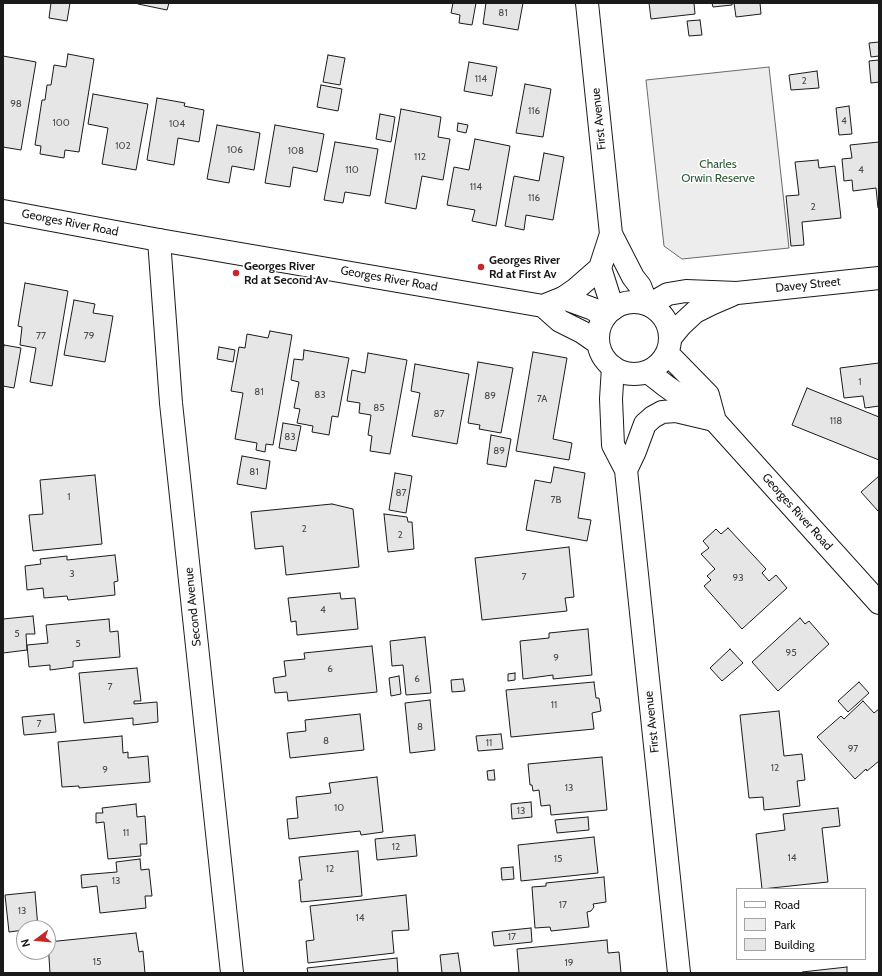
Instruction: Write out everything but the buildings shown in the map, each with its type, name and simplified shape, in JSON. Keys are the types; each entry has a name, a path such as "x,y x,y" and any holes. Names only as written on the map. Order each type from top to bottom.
{"street":[{"name":"First Avenue","path":"587,3 611,234 633,277 640,286 648,304"},
{"name":"Georges River Road","path":"3,211 159,240 553,302 609,313"},
{"name":"First Avenue","path":"600,268 611,234"},
{"name":"Second Avenue","path":"159,240 171,404 232,973"},
{"path":"598,343 582,332 560,321 553,302 576,289 600,268 609,313"},
{"name":"Davey Street","path":"648,304 668,294 686,291 737,293 879,278"},
{"name":"Davey Street","path":"669,345 681,325 695,312 737,293"},
{"path":"629,302 648,304 656,309 667,321 669,345 659,364 648,372 636,374 624,373 613,367 603,356 598,343 600,325 609,313 620,304 629,302"},
{"name":"Georges River Road","path":"669,345 708,395 715,421"},
{"name":"First Avenue","path":"613,367 613,445 626,470 679,973"},
{"name":"Georges River Road","path":"648,372 715,421 879,603"},
{"path":"626,470 645,424 653,416 662,412 676,411 715,421"}],"green space":[{"name":"Charles Orwin Reserve","path":"769,67 789,248 682,259 664,246 646,80"}],"place":[{"name":"Georges River Rd at First Av","path":"481,267"},
{"name":"Georges River Rd at Second Av","path":"236,273"}]}
